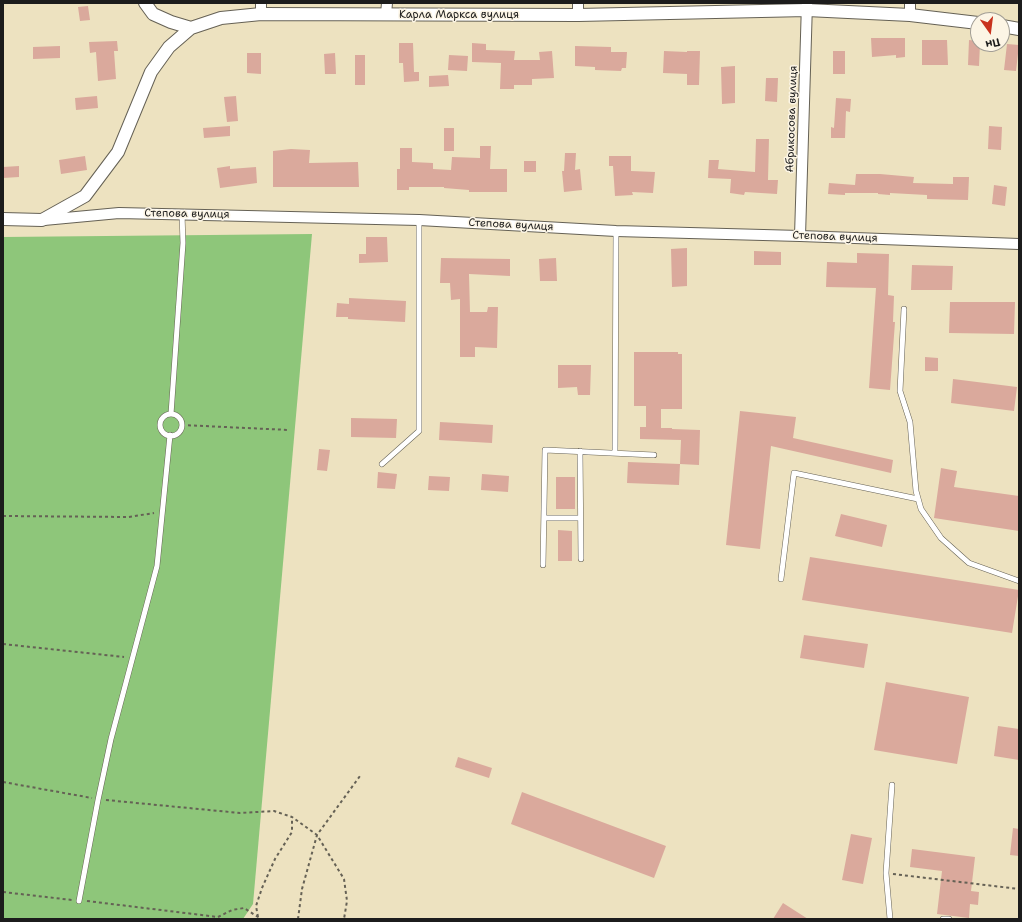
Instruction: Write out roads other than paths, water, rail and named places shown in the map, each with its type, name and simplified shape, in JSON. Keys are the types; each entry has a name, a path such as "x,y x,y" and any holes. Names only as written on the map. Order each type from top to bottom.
{"street":[{"path":"145,3 153,14 171,22 191,28"},
{"name":"Карла Маркса вулиця","path":"42,220 85,196 118,152 151,72 169,47 191,28 221,18 261,9 578,9 807,6 910,9 970,21"},
{"name":"Абрикосова вулиця","path":"800,236 807,6"},
{"name":"Степова вулиця","path":"3,219 42,220 119,213 182,214 420,220 616,231 1019,244"}],"lane":[{"path":"171,414 183,243 182,214"},
{"path":"382,464 419,431 420,220"},
{"path":"615,453 616,231"},
{"path":"904,309 900,391 910,422 916,491 921,509 941,538 969,563 1019,581"},
{"path":"171,414 179,417 182,425 178,433 170,435 163,432 160,425 163,417 171,414"},
{"path":"79,901 111,739 134,658 157,566 170,435"},
{"path":"543,566 545,450 654,455"},
{"path":"580,451 580,559"},
{"path":"781,578 794,473 918,499"},
{"path":"544,518 580,518"},
{"path":"890,919 886,873 892,785"},
{"path":"943,919 949,919"}]}
